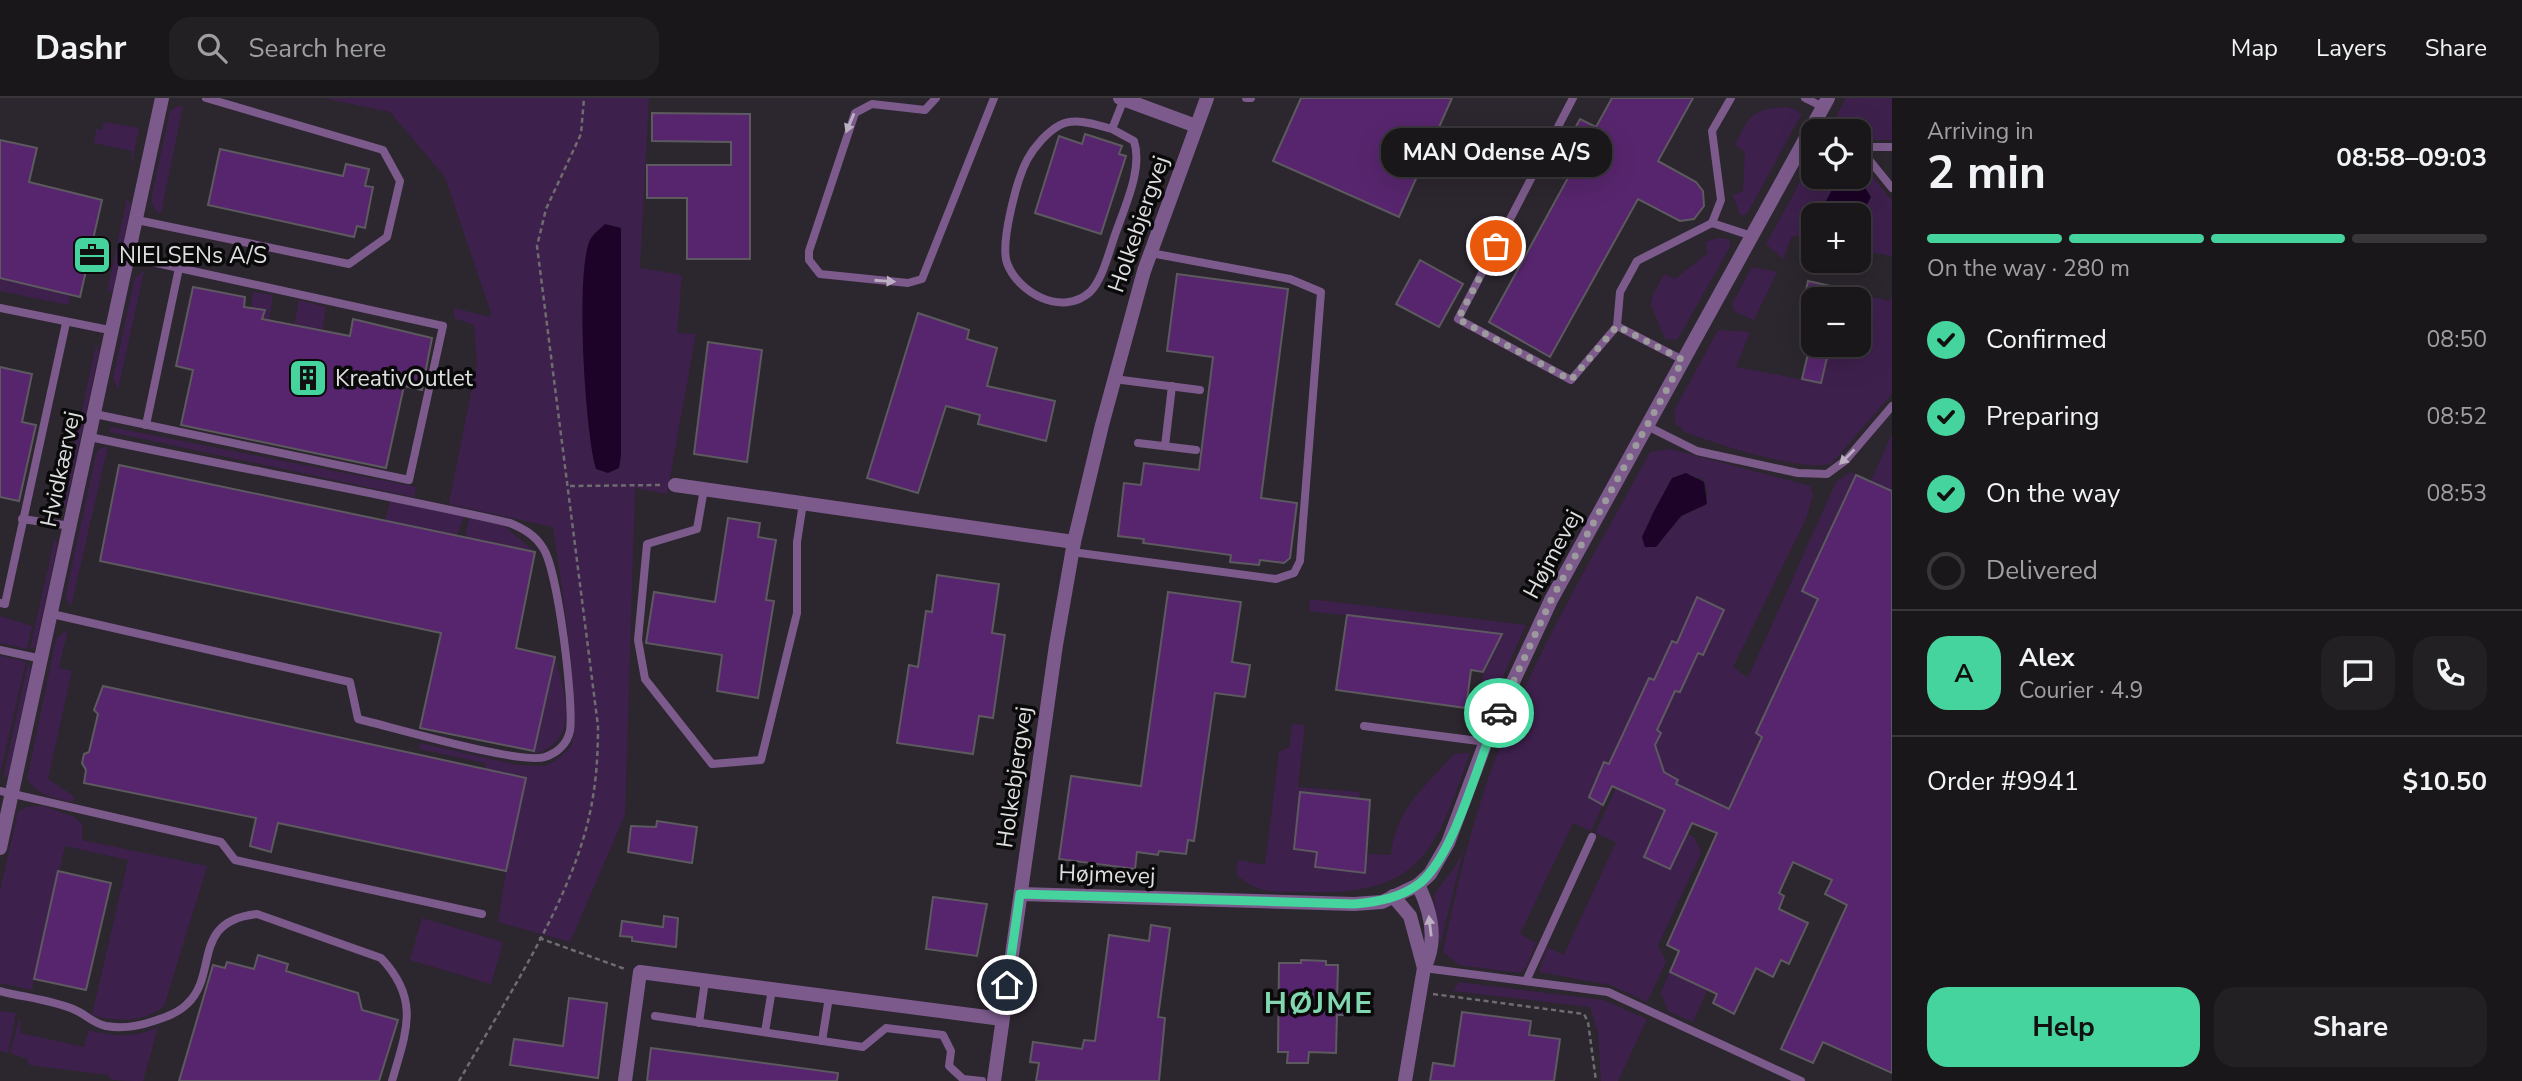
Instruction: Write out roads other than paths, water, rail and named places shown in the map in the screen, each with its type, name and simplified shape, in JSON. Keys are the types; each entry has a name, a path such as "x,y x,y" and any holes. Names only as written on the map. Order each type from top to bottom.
{"street":[{"name":"Hvidkærvej","path":"0,848 6,793 42,659 162,98"},
{"name":"Holkebjergvej","path":"994,1081 1073,547 1114,379 1151,253 1207,98"},
{"path":"1122,99 1196,126"},
{"name":"Højmevej","path":"1816,119 1825,103"},
{"name":"Højmevej","path":"1020,894 1354,904 1382,902 1418,885 1430,874 1448,843 1486,742 1551,600 1801,147"},
{"path":"675,485 1073,547"},
{"path":"1418,885 1427,903 1432,933 1433,952 1424,968"},
{"path":"1393,897 1410,916 1424,968 1405,1081"},
{"path":"625,1081 640,972 1002,1019"}],"lane":[{"path":"137,220 349,264 387,237 400,181 383,150 206,98"},
{"path":"936,98 925,110 872,104 862,106 855,113 809,251 809,260 820,274 908,283 922,279 994,98"},
{"path":"1573,98 1458,319 1571,380 1617,326 1620,292 1637,261 1712,223 1721,200 1712,131 1731,98"},
{"path":"1805,98 1825,103"},
{"path":"1112,129 1122,99"},
{"path":"1087,122 1112,129 1134,141 1137,163 1106,264 1090,292 1073,302 1055,303 1032,293 1014,279 1006,260 1004,236 1027,160 1046,134 1063,124 1087,122"},
{"path":"1871,147 1892,147"},
{"path":"1871,162 1892,188"},
{"path":"1712,223 1752,236"},
{"path":"1073,547 1276,579 1294,573 1300,561 1321,292 1290,279 1151,253"},
{"path":"95,414 410,480 443,326 129,257"},
{"path":"146,425 178,268"},
{"path":"0,308 114,331"},
{"path":"0,603 5,604 66,323"},
{"path":"1617,326 1683,360"},
{"path":"1114,379 1200,390"},
{"path":"1165,446 1172,386"},
{"path":"1647,426 1697,451 1798,473 1827,474 1846,460 1892,406"},
{"path":"52,614 350,682 358,719 515,757 544,757 564,745 569,733 569,695 557,585 550,560 529,531 510,523 384,494 281,478 90,437"},
{"path":"1138,443 1196,450"},
{"path":"704,489 697,529 647,544 638,640 645,679 712,764 761,760 797,613 797,542 803,503"},
{"path":"22,519 71,526"},
{"path":"0,650 42,659"},
{"path":"1364,726 1486,742"},
{"path":"6,793 222,842 235,860 482,914"},
{"path":"1526,981 1592,837"},
{"path":"0,991 75,1010 88,1021 107,1026 144,1025 177,1013 190,1003 212,941 223,926 239,916 257,914 381,958 391,969 401,985 407,1005 408,1024 392,1081"},
{"path":"1424,968 1608,992 1801,1081"},
{"path":"699,1023 705,981"},
{"path":"765,1032 772,989"},
{"path":"822,1041 830,997"},
{"path":"655,1016 863,1047 887,1028 943,1035 951,1051 949,1066 963,1079 982,1081"}],"place":[{"name":"MAN Odense A/S","path":"1496,246"},
{"name":"NIELSENs A/S","path":"92,255"},
{"name":"KreativOutlet","path":"308,378"}],"district":[{"name":"HØJME","path":"1319,1003"}]}
